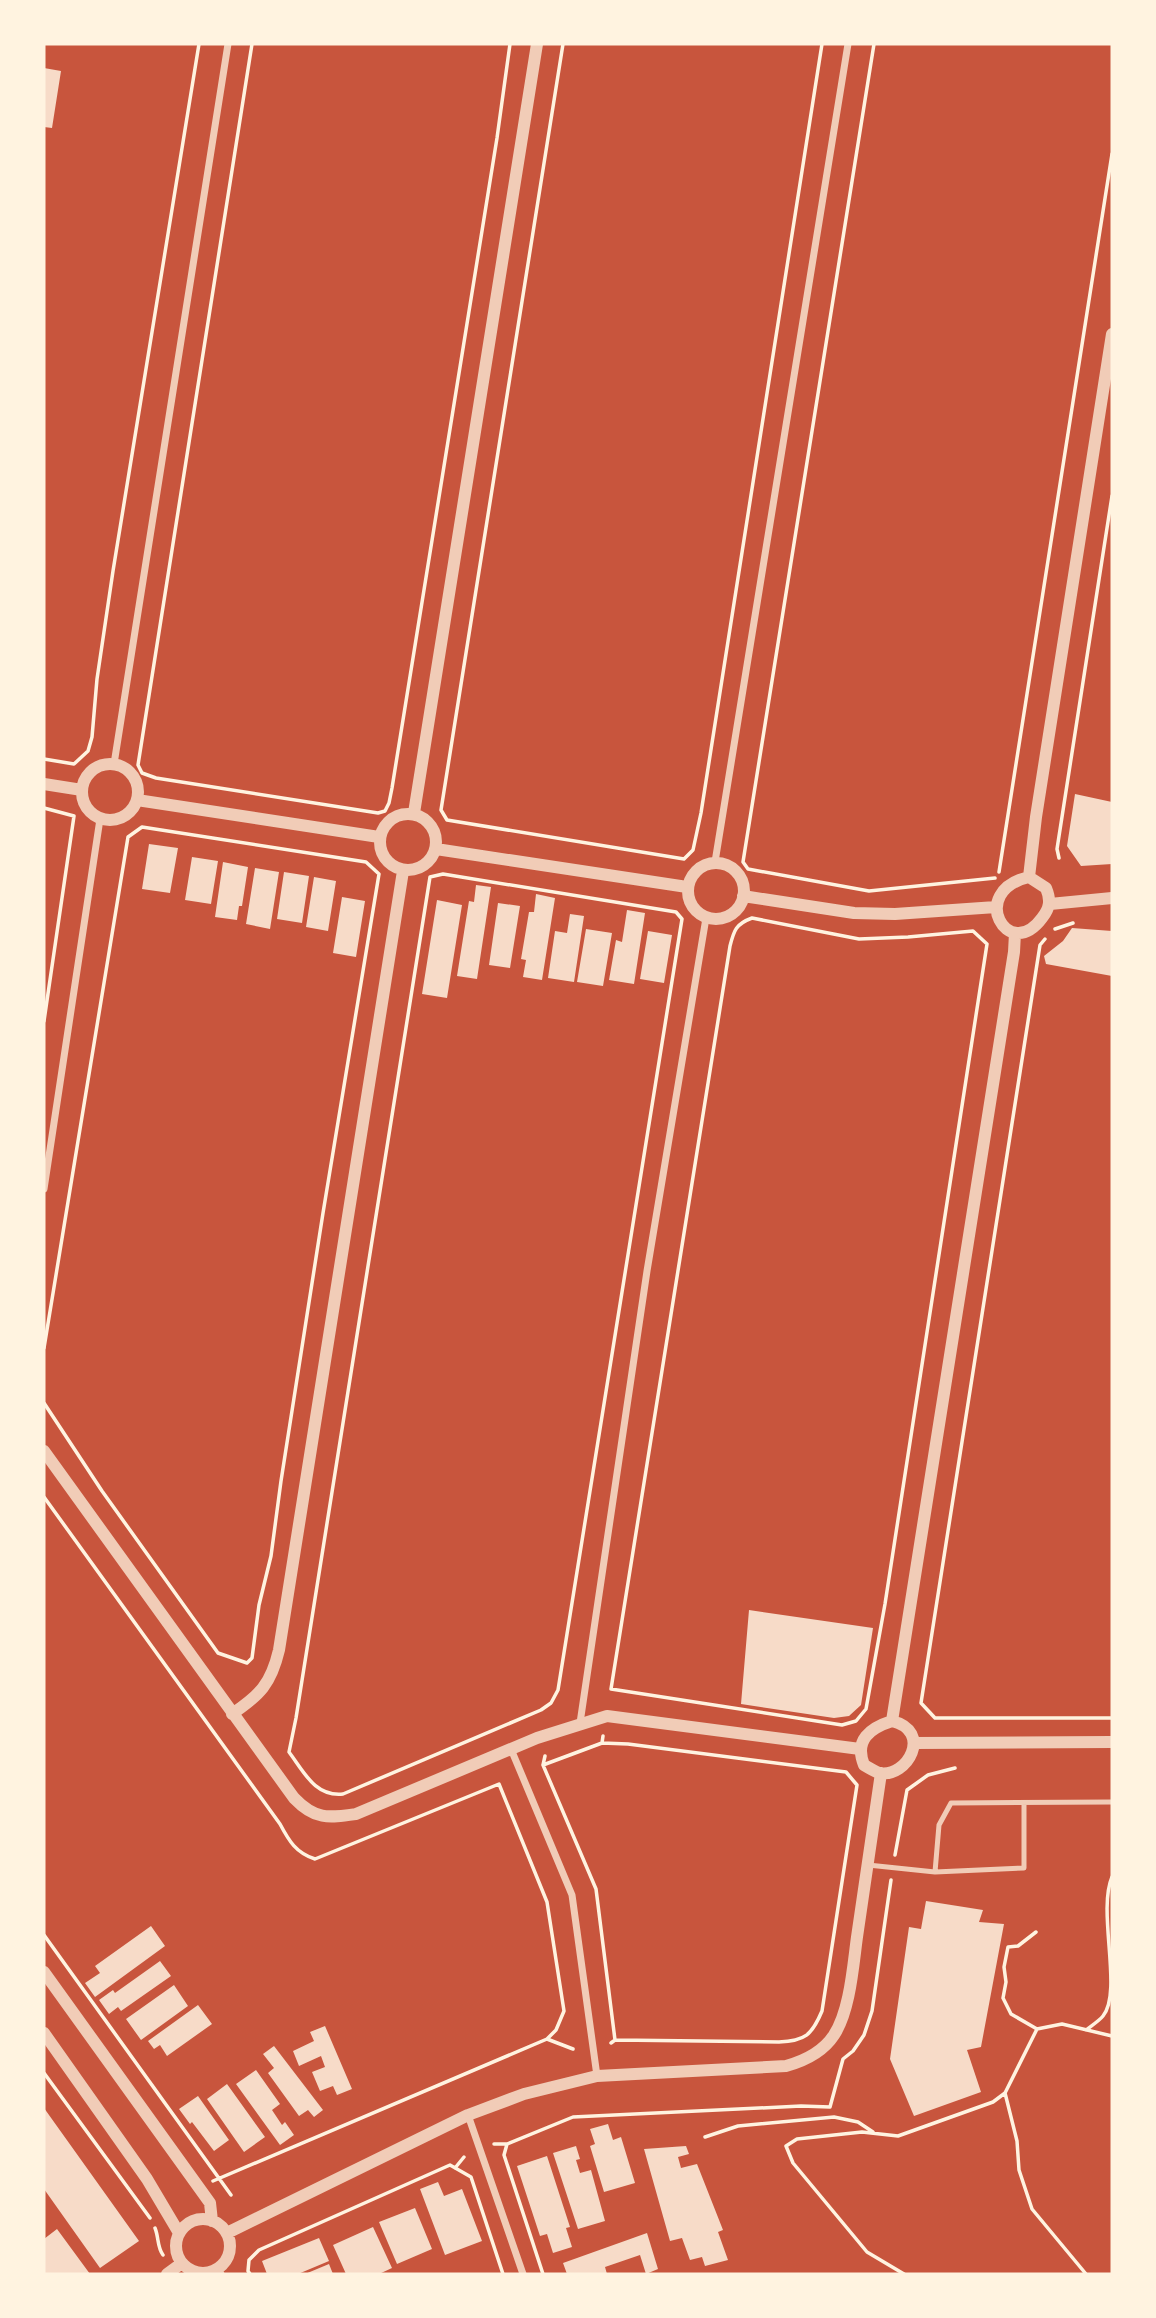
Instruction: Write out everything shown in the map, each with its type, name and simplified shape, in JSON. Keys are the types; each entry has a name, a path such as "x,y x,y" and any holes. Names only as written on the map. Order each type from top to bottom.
{"street":[{"path":"114,764 228,44"},
{"path":"414,813 537,44"},
{"path":"715,862 848,44"},
{"path":"1029,877 1036,817 1112,334"},
{"path":"114,764 124,767 134,777 138,786 137,800 126,816 117,820 100,820 89,813 84,804 82,790 87,775 97,767 114,764"},
{"path":"44,784 82,790"},
{"path":"137,800 379,837"},
{"path":"414,813 432,826 436,836 436,849 424,866 402,871 388,863 382,854 379,837 385,825 394,817 414,813"},
{"path":"44,1189 100,820"},
{"path":"436,849 687,887"},
{"path":"715,862 730,865 739,875 743,884 743,897 739,908 732,914 716,919 706,918 695,911 687,887 693,873 702,865 715,862"},
{"path":"232,1714 249,1703 267,1685 279,1650 402,871"},
{"path":"1029,877 1046,888 1050,904 1034,928 1026,933 1006,930 1000,922 996,907 1003,892 1018,880 1029,877"},
{"path":"743,897 854,913 895,914 996,907"},
{"path":"1050,904 1112,898"},
{"path":"580,1723 647,1271 706,918"},
{"path":"892,1721 1012,966 1015,933"},
{"path":"44,1451 294,1798 305,1810 318,1816 356,1814 511,1749 580,1723 611,1715 860,1749"},
{"path":"892,1721 910,1729 914,1743 911,1756 905,1762 891,1772 881,1773 864,1765 860,1749 864,1737 872,1729 892,1721"},
{"path":"914,1743 1112,1742"},
{"path":"511,1749 572,1895 597,2076"},
{"path":"227,2233 468,2115 524,2094 597,2076 786,2066 803,2061 819,2050 833,2037 843,2019 881,1773"},
{"path":"44,1972 209,2203 212,2221"},
{"path":"44,2033 147,2179 179,2233"},
{"path":"468,2115 523,2274"},
{"path":"205,2219 223,2228 227,2233 230,2249 219,2272 203,2273 188,2269 176,2249 179,2233 190,2222 205,2219"},
{"path":"167,2274 182,2263"}],"lane":[{"path":"936,1872 939,1825 951,1803 1112,1802"},
{"path":"868,1865 936,1872 1024,1868 1024,1803"}],"path":[{"path":"44,759 74,764 88,751 92,737 97,680 113,571 199,44"},
{"path":"252,44 138,765 142,773 156,778 378,813 385,811 389,803 394,776 510,44"},
{"path":"562,44 441,810 447,820 684,859 693,850 701,813 822,44"},
{"path":"874,44 743,862 748,869 869,891 994,878 1001,866 1112,155"},
{"path":"1059,858 1056,849 1112,496"},
{"path":"44,808 74,816 44,1021"},
{"path":"44,1348 128,837 142,827 366,862 379,874 323,1213 271,1556 259,1605 252,1658 247,1663 218,1653 102,1491 44,1403"},
{"path":"443,874 676,912 682,919 559,1683 551,1703 541,1710 343,1794 331,1795 319,1790 289,1752 430,877 443,874"},
{"path":"1073,923 1060,926 1040,945 921,1703 935,1718 1112,1718"},
{"path":"734,929 611,1689 842,1725 856,1721 866,1709 885,1604 986,964 988,944 980,938"},
{"path":"602,1743 603,1736"},
{"path":"543,1765 602,1743 628,1744 846,1772 857,1784 822,2011 808,2036 798,2042 615,2040"},
{"path":"494,2144 507,2144 573,2117 801,2106 830,2107 843,2059 853,2051 864,2035 872,2011 907,1790 928,1775 955,1768"},
{"path":"219,2178 547,2039 556,2030 564,2011 551,1919 547,1902 499,1784 456,1801"},
{"path":"1086,2030 1104,2016 1111,1996 1107,1898 1112,1877"},
{"path":"1036,1932 1018,1946 1008,1947 1003,1998 1011,2014 1037,2029 1062,2024 1112,2036"},
{"path":"44,1935 231,2195"},
{"path":"904,2274 867,2252 793,2163 786,2147 797,2139 862,2132 898,2136 993,2102 1005,2093 1037,2029"},
{"path":"547,2039 573,2049"},
{"path":"44,2074 153,2223 163,2255"},
{"path":"1005,2093 1017,2141 1019,2170 1032,2209 1086,2274"},
{"path":"705,2137 738,2126 834,2117 859,2122 875,2133"},
{"path":"507,2144 504,2155 543,2274"},
{"path":"455,2168 464,2157"},
{"path":"250,2274 250,2260 259,2250 450,2165 471,2177 503,2274"}],"building":[{"path":"44,68 61,71 52,128 44,127"},
{"path":"1075,794 1112,802 1112,864 1081,866 1067,846"},
{"path":"149,844 178,848 170,893 142,889"},
{"path":"192,857 218,861 211,904 185,900"},
{"path":"223,862 248,867 237,920 215,917"},
{"path":"255,868 279,872 270,929 246,924"},
{"path":"284,872 309,876 302,923 277,919"},
{"path":"314,877 336,881 328,931 306,927"},
{"path":"476,885 491,887 477,979 457,976 469,901 474,902"},
{"path":"536,894 555,898 542,980 523,977 526,960 521,959 529,912 534,912"},
{"path":"342,897 365,901 356,957 333,953"},
{"path":"437,900 462,905 447,998 422,994"},
{"path":"498,903 520,906 510,968 489,965"},
{"path":"627,910 645,913 634,984 609,980 616,940 622,942"},
{"path":"570,914 584,916 574,982 548,978 555,931 567,933"},
{"path":"1072,928 1112,931 1112,976 1046,964 1044,956 1063,941"},
{"path":"586,929 612,933 603,986 577,982"},
{"path":"648,931 672,935 664,983 640,979"},
{"path":"749,1610 873,1628 861,1705 849,1716 834,1718 741,1704"},
{"path":"926,1901 983,1910 979,1922 1004,1924 981,2047 967,2050 981,2092 914,2116 890,2059 909,1927 921,1929"},
{"path":"151,1926 165,1946 95,1997 85,1983 100,1973 95,1966"},
{"path":"160,1961 171,1976 121,2011 118,2007 109,2014 99,2000 113,1990 115,1993"},
{"path":"174,1985 188,2006 141,2040 126,2019"},
{"path":"198,2005 212,2024 167,2056 160,2045 154,2049 148,2041"},
{"path":"325,2026 352,2089 337,2095 333,2086 320,2091 312,2072 325,2067 321,2056 299,2066 293,2051 314,2041 310,2032"},
{"path":"274,2046 323,2110 314,2117 308,2110 299,2116 268,2073 274,2068 263,2054"},
{"path":"256,2070 280,2104 272,2110 282,2125 285,2122 294,2135 280,2145 236,2084"},
{"path":"227,2084 265,2137 244,2152 207,2099"},
{"path":"198,2096 229,2140 214,2151 179,2109"},
{"path":"44,2108 139,2241 100,2268 44,2189"},
{"path":"608,2124 613,2140 621,2137 635,2183 604,2192 590,2146 595,2144 590,2129"},
{"path":"576,2146 580,2173 591,2170 605,2221 578,2229 553,2153"},
{"path":"686,2146 689,2154 678,2157 681,2168 697,2164 723,2230 718,2232 728,2260 705,2266 702,2257 690,2260 682,2238 670,2241 644,2149"},
{"path":"547,2156 570,2227 566,2228 572,2247 553,2253 547,2234 540,2236 517,2166"},
{"path":"438,2182 444,2196 462,2189 482,2241 445,2255 420,2189"},
{"path":"415,2208 432,2249 397,2264 379,2222"},
{"path":"373,2227 392,2268 379,2274 346,2274 333,2245"},
{"path":"57,2229 90,2274 44,2274 44,2239"},
{"path":"647,2233 658,2269 646,2274 640,2255 605,2267 607,2274 567,2274 563,2263"},
{"path":"319,2238 329,2261 298,2274 267,2274 262,2261"},
{"path":"329,2264 333,2274 305,2274"}]}
